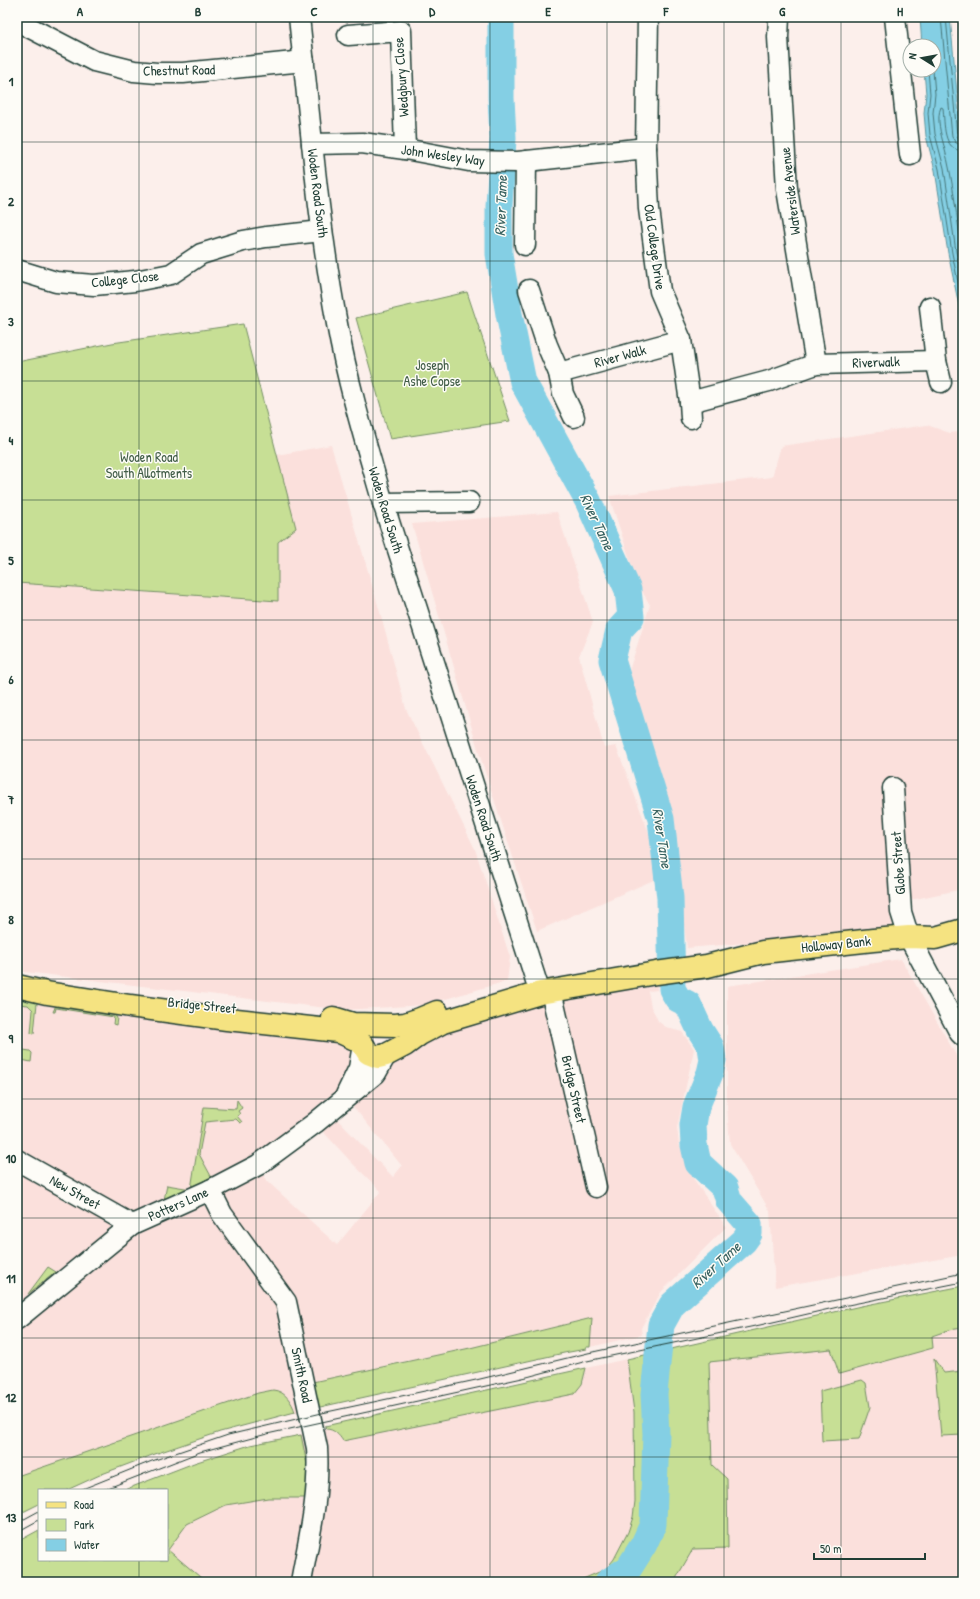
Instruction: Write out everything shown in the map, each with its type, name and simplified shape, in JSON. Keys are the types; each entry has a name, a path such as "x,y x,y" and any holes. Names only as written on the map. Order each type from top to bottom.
{"main road":[{"name":"Holloway Bank","path":"908,938 931,927 963,917"},
{"name":"Holloway Bank","path":"542,988 653,970 703,960 727,952 763,952 908,938 935,938 963,930"},
{"name":"Bridge Street","path":"23,987 48,986 174,1002 322,1016 353,1024 406,1024 420,1020 441,1010 542,988"},
{"name":"Bridge Street","path":"23,987 47,993 227,1019 338,1030 355,1039 368,1053 372,1055 378,1057 387,1054"},
{"path":"387,1054 443,1022 542,988"},
{"path":"363,1046 364,1033 369,1027 379,1024 392,1030 395,1037 394,1047 387,1054"}],"street":[{"name":"Woden Road South","path":"299,17 322,231 338,332 359,422 383,503 542,988"},
{"name":"Old College Drive","path":"648,17 646,148 649,209 660,291 681,340 690,410 816,364"},
{"name":"Waterside Avenue","path":"780,17 778,37 787,189 816,364"},
{"path":"895,17 910,155"},
{"name":"Chestnut Road","path":"17,21 94,61 134,71 183,73 304,61"},
{"name":"Wedgbury Close","path":"348,35 401,31 405,149"},
{"name":"John Wesley Way","path":"312,144 362,144 405,149 469,161 522,162 646,148"},
{"path":"522,162 524,245"},
{"name":"College Close","path":"17,270 56,282 94,285 135,281 171,274 201,254 243,242 266,237 322,231"},
{"path":"529,290 547,346 560,373 563,394 574,417"},
{"path":"930,307 936,361 941,382"},
{"name":"River Walk","path":"560,373 681,340"},
{"name":"Riverwalk","path":"816,364 936,361"},
{"path":"383,503 469,502"},
{"name":"Globe Street","path":"893,788 902,912 908,938 963,1036"},
{"name":"Bridge Street","path":"542,988 596,1187"},
{"name":"Potters Lane","path":"344,1098 359,1068 363,1046"},
{"name":"Potters Lane","path":"17,1319 132,1225 210,1190 258,1165 376,1073 387,1054"},
{"name":"New Street","path":"17,1160 132,1225"},
{"name":"Smith Road","path":"210,1190 222,1214 286,1302 317,1448 319,1468 316,1500 301,1582"}],"shaded area":[{"path":"927,425 950,433 963,431 963,889 896,903 895,930 687,948 670,816 629,671 650,605 638,584 609,496 772,477 781,446"},
{"path":"331,445 382,619 406,709 475,849 510,957 507,981 425,1005 343,1010 17,971 17,583 277,601 278,542 295,527 277,455"},
{"path":"557,512 593,622 579,656 604,748 616,746 665,875 537,931 480,756 412,524"},
{"path":"901,959 960,1062 963,1064 963,1255 775,1287 770,1211 730,1144 727,1106 727,986"},
{"path":"656,973 657,990 648,991 651,1007 658,1021 664,1026 682,1032 694,1049 677,1128 679,1144 693,1178 726,1227 661,1292 641,1328 642,1335 590,1347 592,1318 470,1348 362,1371 321,1407 288,1414 258,1393 17,1476 17,986 313,1021 368,1053 395,1041 395,1037 420,1034","holes":["344,1098 356,1110 402,1166 393,1177 329,1111","315,1123 354,1165 381,1191 337,1245 266,1180 258,1165"]},
{"path":"963,1325 963,1582 674,1582 693,1549 712,1477 708,1362 797,1353 932,1336"},
{"path":"627,1359 634,1412 635,1501 633,1517 628,1532 614,1559 606,1569 576,1582 17,1582 17,1542 38,1531 38,1561 168,1561 168,1489 127,1489 194,1463 250,1445 326,1429 330,1429 337,1433 343,1441 582,1384 586,1368"}],"green space":[{"name":"Joseph Ashe Copse","path":"467,292 510,421 390,439 356,318"},
{"name":"Woden Road South Allotments","path":"243,324 296,528 278,542 278,601 17,583 17,362 112,343"},
{"path":"17,998 35,1001 37,1003 34,1034 31,1033 33,1010 28,1005 17,1004"},
{"path":"56,1005 114,1014 117,1018 116,1025 113,1024 114,1017 56,1008 55,1012 53,1012"},
{"path":"17,1049 30,1051 32,1053 31,1062 17,1059"},
{"path":"237,1100 242,1108 238,1111 240,1114 237,1116 242,1122 240,1123 236,1119 205,1122 199,1154 212,1178 191,1189 204,1107 236,1109"},
{"path":"167,1185 191,1189 164,1200"},
{"path":"48,1267 56,1272 28,1294"},
{"path":"963,1286 963,1328 949,1330 932,1336 933,1348 839,1374 831,1349 709,1362 712,1465 727,1479 728,1548 693,1549 674,1582 576,1582 606,1569 614,1559 628,1532 633,1517 635,1501 634,1412 627,1359 861,1306"},
{"path":"592,1318 590,1347 586,1347 586,1349 311,1409 308,1383 470,1348"},
{"path":"934,1359 944,1373 963,1371 963,1435 941,1436"},
{"path":"586,1368 582,1384 574,1394 343,1441 336,1433 326,1429 325,1426"},
{"path":"862,1380 866,1383 870,1407 859,1439 822,1441 820,1391"},
{"path":"273,1390 281,1392 292,1404 295,1412 220,1432 155,1454 102,1474 69,1489 38,1489 38,1504 17,1515 17,1476 258,1393"},
{"path":"301,1435 308,1469 305,1498 268,1498 226,1505 187,1524 168,1550 168,1489 127,1489 194,1463 250,1445"},
{"path":"38,1531 38,1561 168,1561 168,1550 206,1582 17,1582 17,1542"}],"water":[{"path":"920,17 950,17 963,157 963,325 948,253 935,170 926,136 924,113 926,94 925,78 942,78 942,38 921,38"}],"waterway":[{"name":"River Tame","path":"501,17 501,98 503,138 499,206 499,254 509,314 523,382 588,501 628,590 631,617 619,630 612,660 661,819 670,898 672,989 678,999 688,1004 700,1030 711,1047 713,1060 710,1073 696,1107 693,1125 694,1145 698,1163 725,1188 729,1201 749,1224 749,1234 744,1241 672,1305 661,1325 654,1394 656,1434 653,1524 644,1544 629,1568 608,1582"}],"tram line":[{"path":"82,1489 152,1461 228,1435 476,1380 588,1353 963,1273"},
{"path":"106,1489 200,1452 267,1434 527,1377 587,1361 838,1307 963,1282"},
{"path":"17,1523 38,1512"},
{"path":"17,1532 38,1521"}]}
